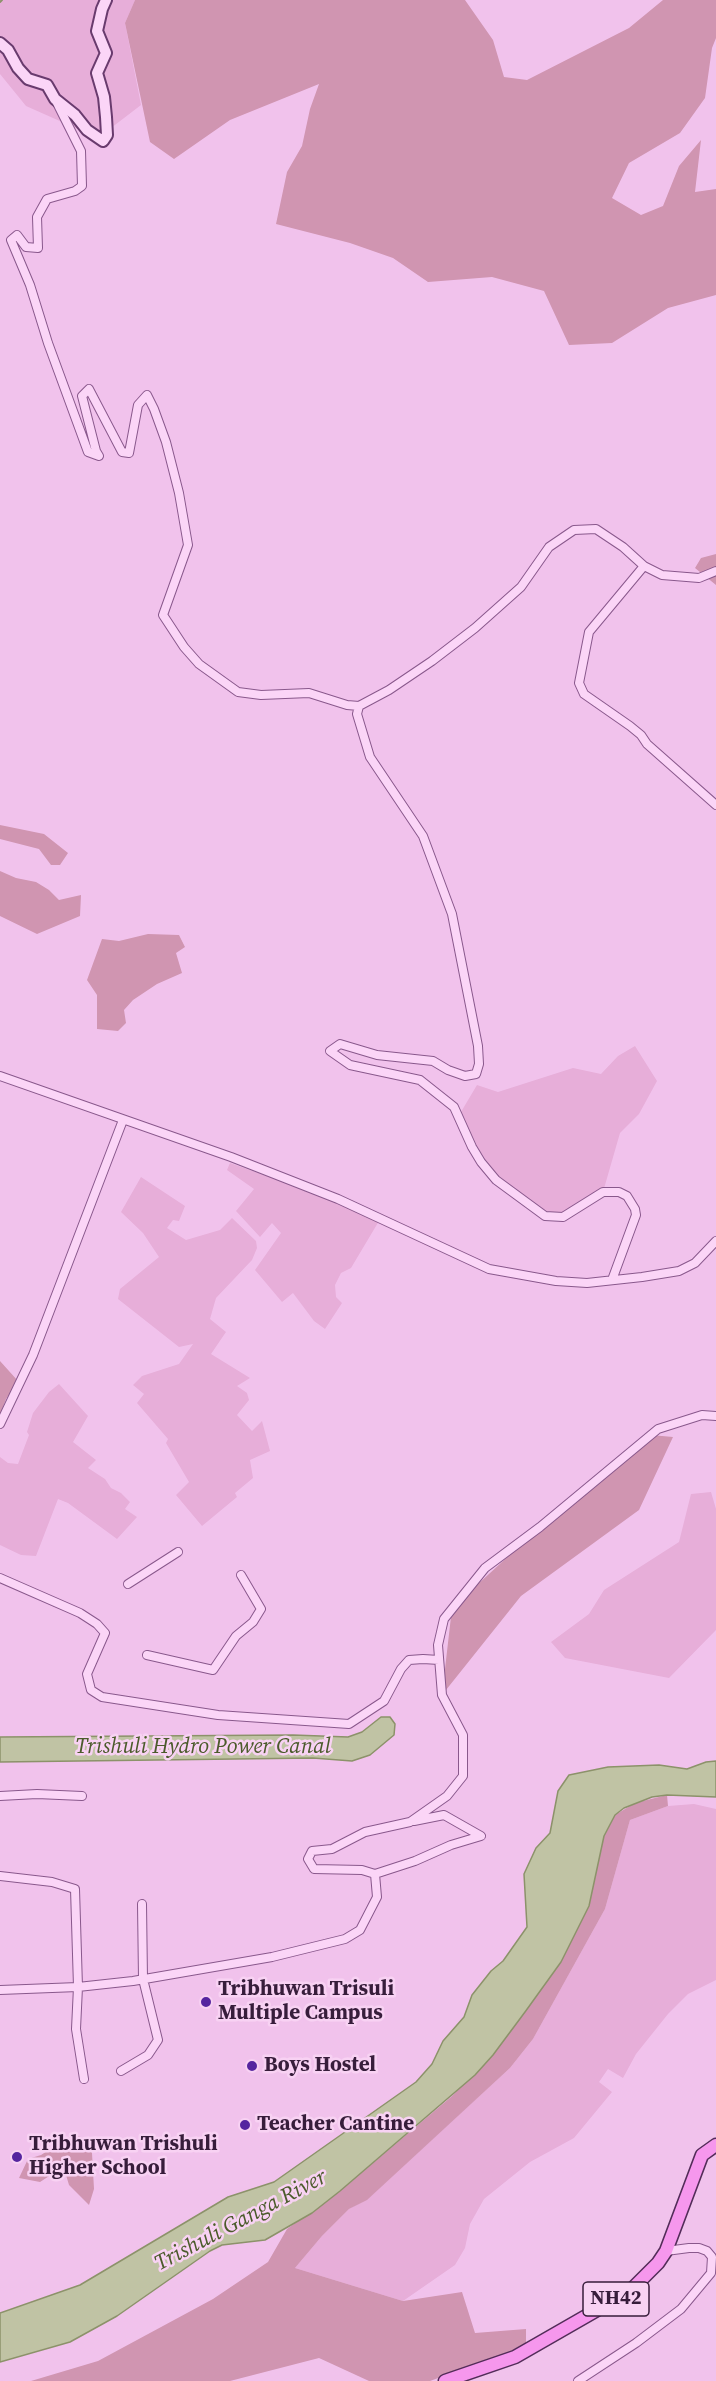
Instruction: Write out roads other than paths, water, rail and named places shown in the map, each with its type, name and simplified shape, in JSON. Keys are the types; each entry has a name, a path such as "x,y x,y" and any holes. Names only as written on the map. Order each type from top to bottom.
{"main road":[{"name":"NH42","path":"446,2381 515,2357 630,2290 658,2263 666,2251 702,2154 716,2145"}],"street":[{"path":"55,99 75,115 87,130 103,141 107,135 106,117 104,97 97,73 106,53 97,31 106,0"},
{"path":"0,44 8,50 18,68 28,79 47,86 81,151 81,186 75,191 47,199 37,217 38,248 26,247 17,235 11,240 30,285 48,344 88,452 99,456 82,396 89,389 122,452 129,453 138,405 147,395 154,409 166,442 179,493 188,545 163,615 184,648 199,664 238,692 261,695 309,693 347,705 359,706 432,662 475,628 521,587 549,547 574,530 596,529 623,547 644,566 662,575 699,578 716,571"},
{"path":"644,566 589,632 579,683 584,694 641,735 647,744 716,805"},
{"path":"359,706 357,714 359,726 370,757 423,836 452,914 478,1046 479,1064 476,1074 465,1076 433,1061 376,1055 340,1044 330,1051 350,1065 420,1080 454,1107 472,1147 496,1180 545,1216 563,1217 603,1192 619,1192 627,1196 632,1201 636,1215 612,1280"},
{"path":"0,1076 231,1157 338,1198 489,1269 556,1281 586,1283 642,1277 679,1271 695,1263 716,1241"},
{"path":"0,1424 33,1356 123,1120"},
{"path":"410,1822 447,1796 463,1776 463,1735 442,1695 438,1645 444,1619 485,1568 540,1527 658,1429 702,1415 716,1416"},
{"path":"128,1584 178,1552"},
{"path":"147,1655 213,1670 236,1635 253,1622 261,1609 241,1575"},
{"path":"0,1578 80,1613 97,1624 105,1633 87,1674 91,1690 102,1696 218,1714 349,1724 384,1701 401,1669 409,1660 439,1660"},
{"path":"0,1796 37,1794 82,1796"},
{"path":"444,1815 481,1836 375,1874 362,1870 314,1869 308,1859 312,1851 332,1849 365,1832 410,1822 444,1815"},
{"path":"0,1989 78,1987 143,1979 272,1957 345,1940 360,1930 377,1897 375,1874"},
{"path":"0,1876 52,1882 75,1889 78,1987 76,2029 84,2079"},
{"path":"121,2071 148,2055 158,2040 143,1979 142,1904"},
{"path":"578,2381 636,2343 681,2309 711,2273 712,2257 707,2251 689,2247 666,2251"}],"water":[{"name":"Trishuli Hydro Power Canal","path":"381,1717 390,1717 395,1724 394,1735 370,1755 352,1761 313,1758 0,1762 0,1737 293,1735 348,1737 362,1732"},
{"name":"Trishuli Ganga River","path":"716,1761 716,1797 667,1795 652,1797 624,1808 615,1815 604,1836 589,1906 561,1962 525,2012 475,2075 340,2191 312,2213 265,2240 222,2245 210,2251 117,2316 70,2342 0,2362 0,2313 80,2285 228,2197 274,2182 416,2082 432,2064 443,2041 464,2017 472,1995 491,1971 503,1961 527,1927 524,1874 536,1848 550,1833 558,1791 569,1775 608,1767 659,1765 687,1769"}],"place":[{"name":"Tribhuwan Trisuli Multiple Campus","path":"206,2002"},
{"name":"Boys Hostel","path":"252,2066"},
{"name":"Teacher Cantine","path":"245,2125"},
{"name":"Tribhuwan Trishuli Higher School","path":"17,2157"}]}
